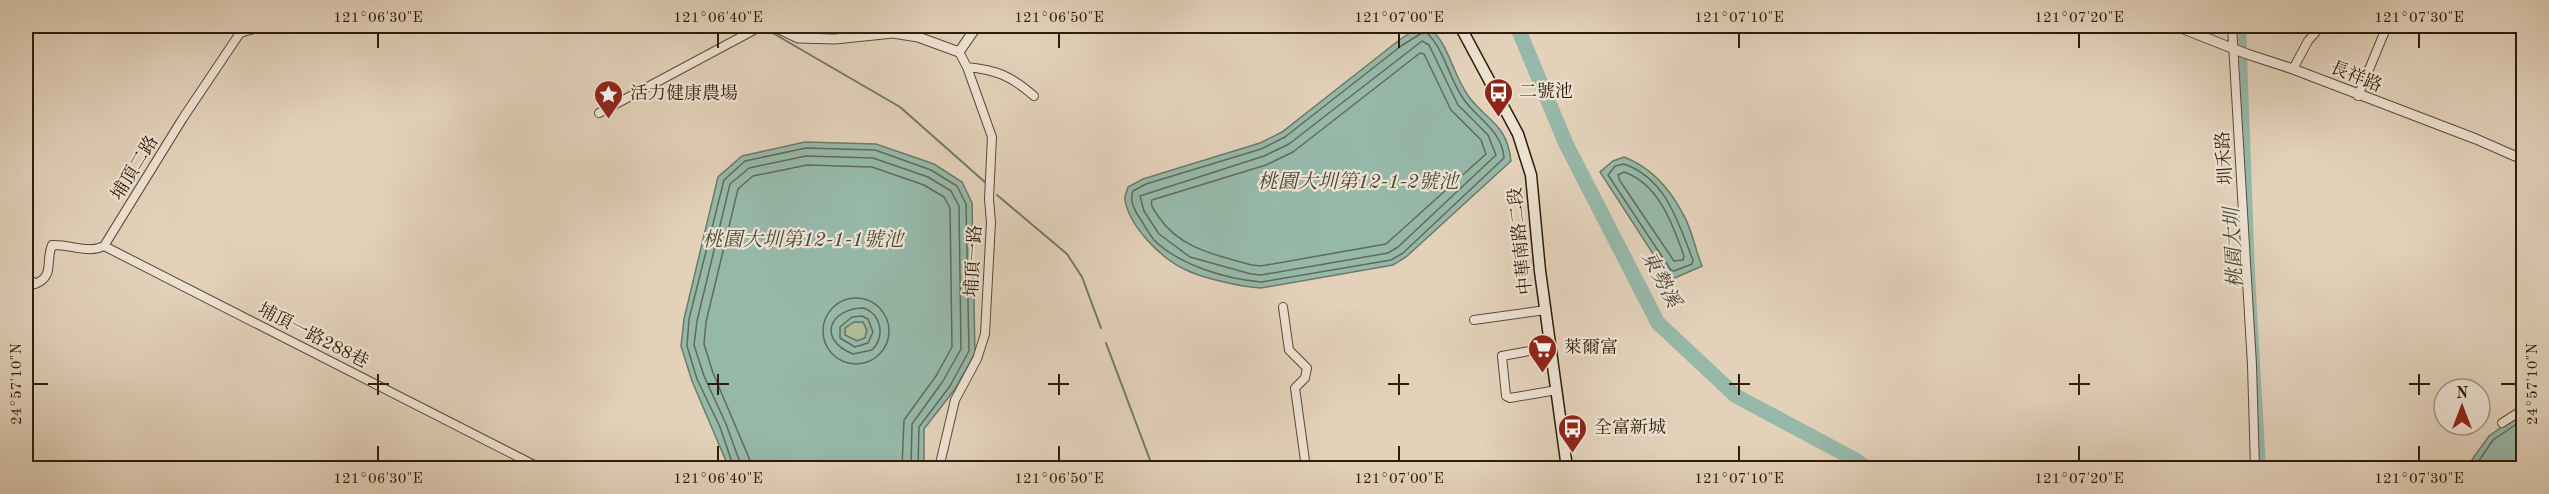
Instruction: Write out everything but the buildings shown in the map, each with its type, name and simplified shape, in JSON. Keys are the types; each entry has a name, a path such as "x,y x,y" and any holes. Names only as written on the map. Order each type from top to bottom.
{"main road":[{"name":"中華南路二段","path":"1460,26 1518,134 1528,166 1567,468"}],"street":[{"name":"埔頂二路","path":"104,246 183,118 240,33 264,26"},
{"path":"599,113 754,30 757,26"},
{"path":"773,26 798,38 835,39 893,29 958,52 977,26"},
{"name":"長祥路","path":"2176,26 2476,139 2523,160"},
{"name":"圳禾路","path":"2232,26 2239,51 2255,468"},
{"path":"2293,69 2308,41 2321,26"},
{"path":"2358,96 2387,26"},
{"name":"埔頂一路","path":"939,468 955,400 977,359 985,334 991,222 989,199 992,137 967,68 958,52"},
{"path":"967,68 987,69 1012,78 1034,96"},
{"path":"26,276 35,284 44,280 47,275 52,245 62,244 95,251 104,246"},
{"name":"埔頂一路288巷","path":"104,246 540,468"},
{"path":"1283,307 1289,350 1308,368 1305,378 1295,388 1306,468"},
{"path":"1474,320 1546,310"},
{"path":"1551,347 1502,356 1506,396 1510,398 1557,390"},
{"path":"2502,423 2523,409"}],"shaded area":[{"path":"854,322 863,322 867,330 865,338 857,341 845,335 845,328"}],"water":[{"name":"桃園大圳第12-1-2號池","path":"1428,26 1441,42 1469,97 1501,131 1509,149 1511,161 1406,257 1393,265 1261,288 1211,279 1184,269 1156,249 1139,230 1125,200 1128,187 1143,179 1260,143 1282,132 1398,41 1417,28"},
{"name":"桃園大圳第12-1-1號池","path":"805,142 876,144 934,164 962,182 972,203 975,353 955,389 924,429 924,468 729,468 692,381 681,346 684,319 718,177 742,156","holes":["854,322 863,322 867,330 865,338 857,341 845,335 845,328"]},
{"path":"1624,157 1651,173 1672,196 1689,226 1702,266 1670,280 1600,172 1613,161"},
{"path":"2523,412 2523,468 2466,468 2488,437 2492,437 2492,434"}],"waterway":[{"name":"東勢溪","path":"1517,26 1566,144 1658,323 1736,396 1867,468"},
{"name":"桃園大圳","path":"2242,26 2251,275 2262,468"},
{"path":"764,28 900,107 986,183"},
{"path":"997,195 1067,254 1082,277 1101,328"},
{"path":"1106,343 1153,468"}],"place":[{"name":"二號池","path":"1498,118"},
{"name":"活力健康農場","path":"609,120"},
{"name":"萊爾富","path":"1543,374"},
{"name":"全富新城","path":"1573,454"}]}
